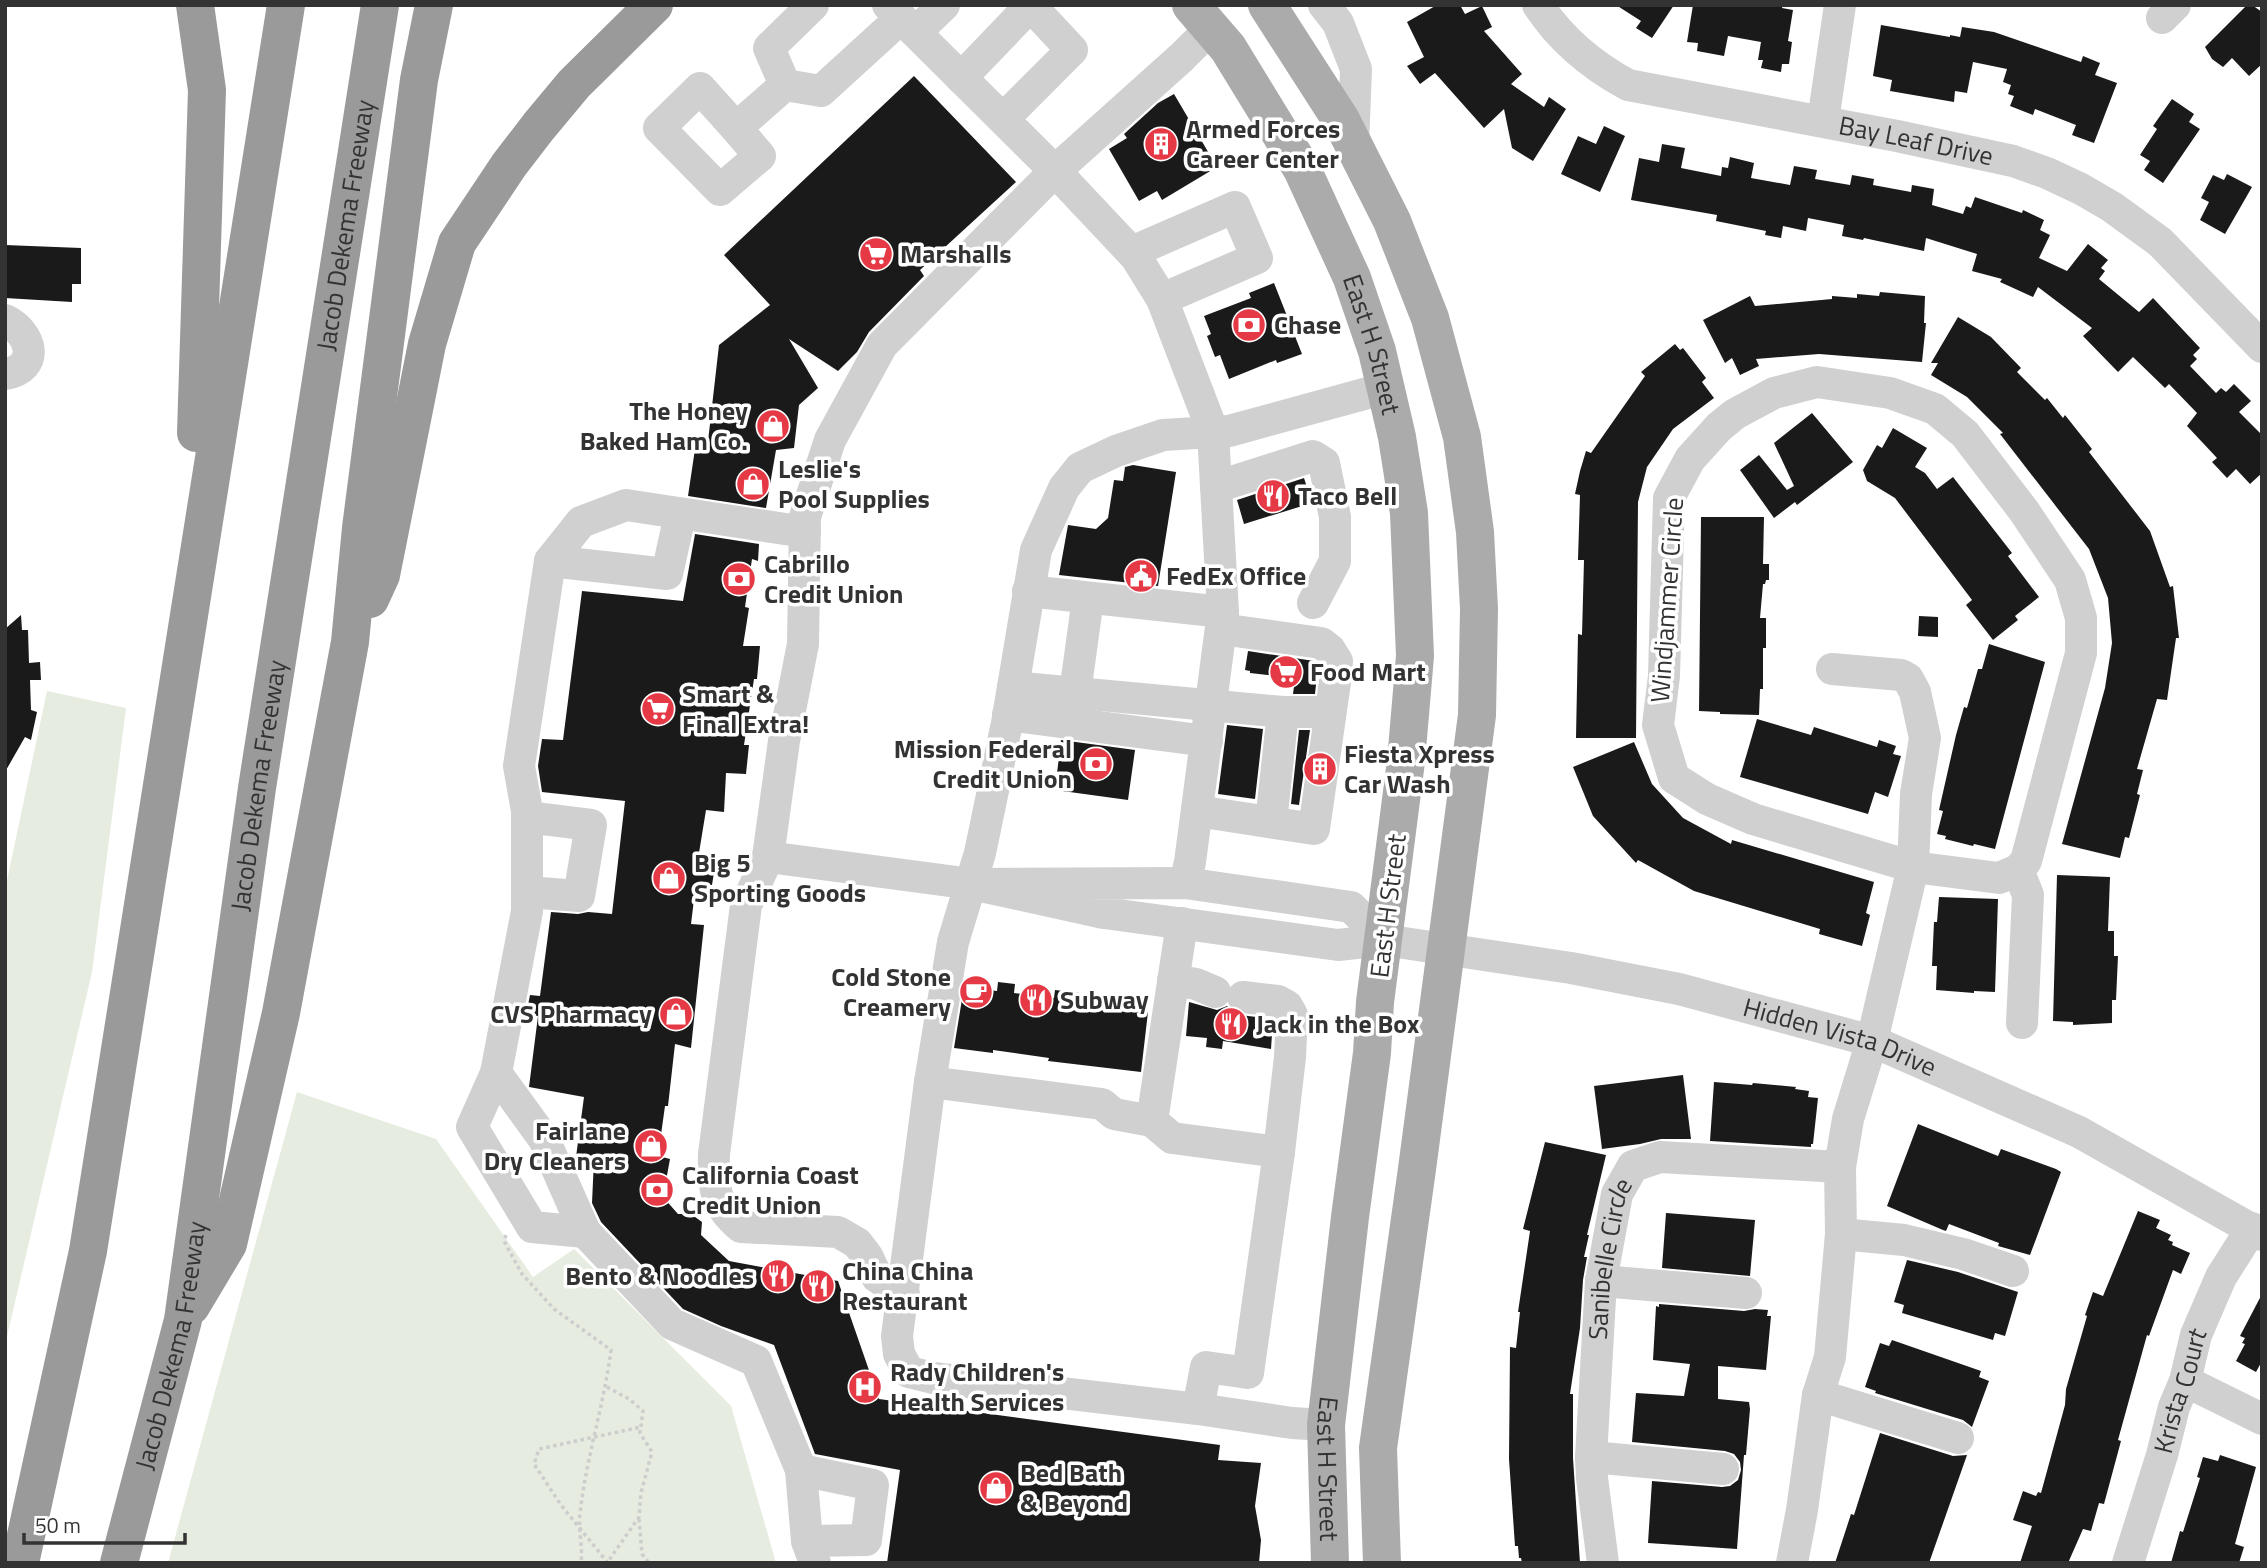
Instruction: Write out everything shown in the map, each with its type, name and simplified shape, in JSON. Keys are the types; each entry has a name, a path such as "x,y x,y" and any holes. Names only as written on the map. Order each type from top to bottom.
{"highway":[{"path":"188,613 202,290 207,90 195,5"},
{"path":"20,1563 88,1251 286,5"},
{"name":"Jacob Dekema Freeway","path":"119,1563 183,1320 257,788 380,5"},
{"path":"183,1320 228,1244 281,1013 350,642 361,528 419,80 434,5"},
{"path":"350,642 381,575 427,344 457,243 509,165 565,94 654,5"}],"main road":[{"name":"East H Street","path":"1267,5 1341,120 1392,222 1430,318 1462,437 1475,532 1479,609 1477,715 1378,1448 1382,1563"},
{"name":"East H Street","path":"1201,17 1228,48 1302,169 1352,278 1377,351 1386,388 1409,513 1415,656 1406,761 1326,1425 1330,1563"}],"street":[{"path":"785,85 769,48 813,5"},
{"path":"785,85 821,91 902,18 944,5"},
{"path":"1324,5 1338,23 1356,69 1353,145"},
{"name":"Bay Leaf Drive","path":"1538,5 1569,44 1606,74 1628,85 1823,121 2013,161 2081,189 2112,207 2160,242 2262,347"},
{"path":"1823,121 1840,5"},
{"path":"961,78 1030,6 1072,50 1003,119"},
{"path":"904,1294 877,1276 857,1243 838,1232 741,1227 718,1202 713,1180 714,1154 746,905 768,856 784,741 803,644 805,517 830,440 882,345 1055,171 1182,57 1201,17"},
{"path":"902,18 1132,252 1162,299 1213,432 1222,621 1191,862 1185,884"},
{"path":"736,128 785,85"},
{"path":"1132,252 1235,207 1257,258 1162,299"},
{"path":"5,320 25,335 29,351 23,366 5,374"},
{"name":"Windjammer Circle","path":"1817,382 1891,393 1935,409 1965,434 2024,512 2070,580 2081,618 2081,653 2026,862 2018,870 2000,878 1913,867 1753,819 1707,799 1674,778 1658,725 1664,676 1669,498 1690,459 1718,427 1754,403 1795,387 1817,382"},
{"path":"1326,1425 933,1378 909,1372 899,1354 897,1336 930,1082 953,942 981,853 1036,550 1063,488 1080,468 1115,451 1163,435 1229,431 1386,388"},
{"path":"1216,487 1313,456 1324,463 1335,517 1335,561 1313,603"},
{"path":"585,1232 532,1227 472,1127 496,1073 527,911 527,817 519,766 550,562 581,522 626,505 804,532"},
{"path":"550,562 667,573 680,515"},
{"path":"1028,591 1088,598 1222,621 1321,643 1330,650 1336,660 1333,702 1314,829 1198,811"},
{"path":"1075,693 1088,598"},
{"path":"1792,1563 1818,1395 1830,1357 1842,1234 1840,1167 1849,1119 1872,1041 1913,867 1916,794 1925,738 1915,692 1908,679 1901,675 1832,668"},
{"path":"1010,701 1075,693 1283,712 1314,712"},
{"path":"1010,701 1053,720 1207,741"},
{"path":"1271,822 1283,712"},
{"path":"527,817 591,825 579,896 527,892"},
{"path":"768,856 972,884 1185,884 1351,907 1384,940"},
{"path":"2018,870 2028,895 2022,1023"},
{"name":"Hidden Vista Drive","path":"972,884 1104,913 1338,945 1384,940 1571,968 1679,989 1872,1041 2079,1132 2257,1231"},
{"path":"1152,1121 1182,923"},
{"path":"1173,980 1229,995 1278,1001 1287,1006 1292,1015 1279,1152 1248,1373 1206,1367 1198,1409"},
{"path":"496,1073 544,1139 585,1232 671,1324 756,1361 801,1470 811,1552 866,1540 873,1485 801,1470"},
{"path":"930,1082 1102,1104 1114,1114 1152,1121 1172,1138 1279,1152"},
{"name":"Sanibelle Circle","path":"1603,1563 1591,1457 1601,1281 1618,1194 1633,1166 1660,1157 1840,1167"},
{"name":"Krista Court","path":"2127,1563 2162,1455 2174,1407 2185,1381 2196,1335 2208,1304 2221,1277 2257,1231"},
{"path":"1842,1234 1904,1240 1963,1254 2013,1271"},
{"path":"1601,1281 1746,1293"},
{"path":"2185,1381 2262,1419"},
{"path":"1818,1395 1958,1438"},
{"path":"1591,1457 1723,1469"}],"path":[{"path":"515,1199 504,1241 522,1274 554,1309 611,1350 607,1387 593,1437 579,1517 583,1549 581,1563"},
{"path":"607,1387 629,1399 643,1411 640,1433 652,1452 641,1493 639,1517 642,1554 649,1563"},
{"path":"639,1517 608,1563 561,1505 534,1464 539,1449 641,1427"}],"shaded area":[{"path":"47,691 126,708 92,972 5,1345 5,890"},
{"path":"297,1092 436,1139 533,1277 574,1249 731,1406 776,1563 168,1563"}],"building":[{"path":"1437,5 1460,5 1465,14 1482,6 1492,27 1484,31 1522,74 1511,84 1544,107 1549,97 1566,109 1533,161 1512,148 1504,109 1484,128 1435,73 1420,84 1407,66 1424,57 1407,22"},
{"path":"1616,5 1674,5 1652,38 1636,28 1641,21"},
{"path":"1693,5 1783,5 1782,8 1793,10 1788,41 1792,42 1789,64 1782,64 1781,72 1761,68 1763,60 1758,60 1761,42 1728,36 1724,56 1697,51 1698,43 1687,42"},
{"path":"2247,5 2252,5 2262,12 2262,64 2249,76 2232,58 2223,67 2212,59 2205,47"},
{"path":"1881,25 1950,37 1960,37 1962,27 1994,32 2081,62 2083,56 2100,63 2095,75 2117,83 2094,143 2072,135 2076,125 2035,109 2033,115 2010,106 2014,96 2008,94 2011,85 2003,82 2007,69 1973,62 1967,93 1955,91 1954,102 1890,91 1892,80 1873,76"},
{"path":"914,76 1016,182 920,270 924,276 869,332 857,352 838,371 789,339 818,388 799,405 794,448 776,450 766,508 688,496 695,449 707,450 719,345 770,305 724,255"},
{"name":"Armed Forces Career Center","path":"1174,94 1217,167 1162,200 1157,191 1139,201 1109,149 1127,138 1124,134 1158,103"},
{"path":"2172,99 2194,114 2189,122 2200,129 2163,183 2144,170 2150,161 2140,155 2157,129 2153,126"},
{"path":"1604,126 1625,136 1600,192 1561,174 1578,136 1596,144"},
{"path":"1662,144 1685,148 1681,168 1721,176 1722,167 1728,168 1730,157 1754,163 1751,178 1790,185 1794,166 1817,170 1815,179 1850,185 1852,175 1874,179 1873,185 1911,192 1912,185 1934,189 1932,205 1963,214 1966,206 1971,208 1975,197 2022,213 2023,210 2044,220 2040,230 2050,235 2039,258 2067,271 2088,244 2108,260 2101,268 2105,271 2099,279 2139,312 2153,298 2200,348 2193,355 2197,359 2190,366 2216,393 2221,388 2226,392 2234,384 2251,401 2239,412 2262,435 2262,473 2250,484 2236,469 2227,478 2212,462 2217,458 2187,426 2197,413 2169,384 2165,388 2133,357 2118,372 2083,336 2092,328 2038,287 2033,297 2000,282 2002,279 1972,271 1977,254 1926,238 1924,251 1842,236 1844,225 1808,218 1806,231 1783,226 1781,238 1765,235 1766,231 1716,221 1717,215 1631,200 1639,158 1659,162"},
{"path":"2227,174 2252,187 2225,234 2200,220 2209,202 2201,198 2213,175 2224,180"},
{"path":"5,245 81,248 81,284 72,284 72,302 5,298"},
{"name":"Chase","path":"1274,283 1302,354 1277,363 1276,360 1229,379 1220,355 1215,357 1207,336 1211,334 1204,316 1251,298 1249,293"},
{"path":"1880,292 1925,296 1926,323 1922,362 1819,354 1756,359 1759,366 1740,375 1732,358 1725,363 1703,320 1750,296 1755,306 1832,299 1832,296 1879,296"},
{"path":"1958,317 1991,337 2021,368 2017,372 2045,400 2047,398 2063,418 2065,415 2092,449 2089,452 2150,531 2170,587 2173,586 2179,638 2176,638 2167,700 2157,699 2137,769 2143,770 2137,794 2140,795 2129,838 2125,837 2120,858 2062,844 2105,688 2112,643 2108,598 2089,549 2000,434 2003,433 1967,397 1931,375 1938,363 1931,363"},
{"path":"1675,344 1680,350 1683,348 1706,378 1702,382 1714,398 1673,429 1647,467 1638,502 1636,738 1576,738 1578,634 1582,635 1584,560 1578,560 1580,495 1575,494 1580,471 1586,451 1591,453 1645,376 1641,372"},
{"path":"1812,413 1853,462 1797,505 1795,502 1774,518 1740,470 1759,455 1787,490 1794,486 1774,443"},
{"path":"1893,428 1927,448 1915,467 1925,473 1937,489 1953,477 2012,553 2008,556 2039,597 2015,616 2018,620 1993,640 1966,605 1972,600 1895,498 1867,481 1863,470 1877,445 1882,448"},
{"path":"1133,465 1176,472 1158,586 1059,575 1068,525 1096,529 1108,518 1114,480 1123,481 1125,467"},
{"name":"Taco Bell","path":"1304,478 1312,503 1244,524 1237,500"},
{"path":"1701,517 1764,517 1763,564 1769,564 1769,580 1763,584 1760,618 1766,618 1766,648 1763,648 1763,689 1760,689 1759,715 1699,711"},
{"path":"695,534 759,544 758,561 752,559 743,646 760,646 757,679 754,679 744,745 749,745 746,774 726,773 724,812 706,810 698,859 716,860 712,885 696,883 691,924 704,925 691,1048 675,1044 668,1106 665,1106 658,1156 670,1159 663,1197 678,1214 691,1214 702,1222 701,1235 729,1261 838,1281 879,1399 1220,1445 1218,1460 1261,1463 1255,1506 1261,1540 1259,1563 887,1563 900,1470 815,1454 774,1345 683,1309 601,1222 592,1203 594,1159 576,1157 584,1097 529,1087 538,1016 526,1015 530,995 540,996 551,912 612,914 625,801 542,792 538,766 542,739 563,740 582,591 683,601"},
{"path":"21,615 22,630 28,630 29,663 40,662 41,680 30,680 31,710 37,712 31,740 25,737 5,772 5,629"},
{"path":"1919,616 1938,617 1938,637 1918,636"},
{"path":"1989,644 2045,662 1995,849 1945,839 1946,836 1937,834 1943,811 1939,810 1956,735"},
{"name":"Food Mart","path":"1248,651 1314,661 1318,666 1315,694 1293,694 1295,678 1250,673 1245,670"},
{"path":"1757,719 1811,735 1814,727 1877,747 1879,740 1896,746 1893,754 1901,756 1888,797 1875,792 1868,814 1740,777"},
{"path":"1227,725 1263,729 1255,799 1218,794"},
{"path":"1299,730 1310,730 1299,805 1291,804"},
{"name":"Mission Federal Credit Union","path":"1061,740 1135,750 1128,800 1055,790"},
{"path":"1634,742 1652,784 1683,818 1731,844 1732,840 1874,882 1866,913 1870,915 1862,946 1819,934 1820,929 1694,891 1638,860 1636,863 1593,816 1573,767"},
{"path":"2057,875 2110,877 2108,931 2114,931 2114,956 2118,956 2112,1023 2073,1025 2073,1022 2053,1021"},
{"path":"1939,897 1998,899 1995,992 1936,990 1937,966 1932,966 1934,922 1937,922"},
{"path":"998,982 1015,984 1014,993 1054,998 1055,990 1088,994 1086,1004 1148,1012 1141,1072 1048,1061 1049,1058 993,1050 993,1053 954,1048 964,987 997,991"},
{"name":"Jack in the Box","path":"1189,1002 1217,1010 1227,1006 1240,1015 1273,1019 1271,1049 1223,1041 1222,1049 1206,1047 1207,1038 1186,1036"},
{"path":"1683,1075 1691,1139 1661,1139 1602,1149 1594,1086"},
{"path":"1714,1082 1796,1087 1795,1089 1809,1091 1808,1097 1818,1098 1813,1144 1811,1147 1710,1141"},
{"path":"1918,1124 1998,1156 2001,1149 2061,1172 2030,1255 1998,1246 1999,1243 1949,1224 1946,1231 1943,1230 1887,1206"},
{"path":"1545,1142 1606,1155 1587,1235 1580,1328 1570,1394 1573,1394 1573,1458 1580,1563 1522,1563 1518,1546 1515,1546 1509,1459 1510,1347 1516,1348 1518,1312 1530,1231 1523,1229"},
{"path":"2138,1211 2160,1220 2156,1228 2171,1235 2168,1240 2173,1242 2172,1245 2190,1253 2181,1274 2173,1270 2149,1336 2147,1335 2118,1440 2121,1441 2104,1504 2099,1503 2091,1531 2083,1529 2068,1563 2020,1563 2032,1526 2013,1520 2023,1491 2036,1496 2038,1492 2041,1493 2087,1316 2085,1315 2093,1292 2103,1296"},
{"path":"1666,1213 1755,1220 1750,1276 1662,1268"},
{"path":"1907,1260 1958,1272 2018,1292 2005,1336 1995,1333 1993,1340 1902,1313 1904,1305 1894,1302"},
{"path":"2262,1294 2262,1361 2256,1372 2236,1361 2245,1344 2242,1343 2245,1338 2240,1336"},
{"path":"1659,1304 1744,1311 1768,1310 1767,1316 1771,1316 1766,1370 1718,1366 1718,1399 1749,1402 1750,1409 1737,1549 1648,1543 1652,1481 1722,1487 1730,1486 1738,1480 1741,1470 1740,1462 1734,1454 1725,1451 1632,1442 1636,1393 1684,1396 1690,1364 1653,1360 1656,1306 1659,1307"},
{"path":"1892,1340 1981,1371 1979,1377 1989,1381 1972,1427 1963,1420 1875,1393 1876,1391 1865,1387 1880,1343 1889,1346"},
{"path":"1880,1433 1953,1456 1967,1455 1929,1563 1835,1563 1851,1514 1854,1515"},
{"path":"2220,1455 2256,1467 2235,1544 2244,1547 2239,1563 2171,1563 2200,1478 2197,1477 2203,1457 2218,1461"}],"place":[{"name":"Armed Forces Career Center","path":"1161,144"},
{"name":"Marshalls","path":"876,254"},
{"name":"Chase","path":"1249,325"},
{"name":"The Honey Baked Ham Co.","path":"773,426"},
{"name":"Leslie's Pool Supplies","path":"753,484"},
{"name":"Taco Bell","path":"1273,496"},
{"name":"FedEx Office","path":"1141,576"},
{"name":"Cabrillo Credit Union","path":"739,579"},
{"name":"Food Mart","path":"1286,672"},
{"name":"Smart & Final Extra!","path":"658,709"},
{"name":"Mission Federal Credit Union","path":"1096,764"},
{"name":"Fiesta Xpress Car Wash","path":"1320,769"},
{"name":"Big 5 Sporting Goods","path":"669,878"},
{"name":"Cold Stone Creamery","path":"976,992"},
{"name":"Subway","path":"1036,1000"},
{"name":"CVS Pharmacy","path":"676,1014"},
{"name":"Jack in the Box","path":"1231,1024"},
{"name":"Fairlane Dry Cleaners","path":"651,1146"},
{"name":"California Coast Credit Union","path":"657,1190"},
{"name":"Bento & Noodles","path":"778,1276"},
{"name":"China China Restaurant","path":"818,1286"},
{"name":"Rady Children's Health Services","path":"865,1387"},
{"name":"Bed Bath & Beyond","path":"996,1488"}]}
